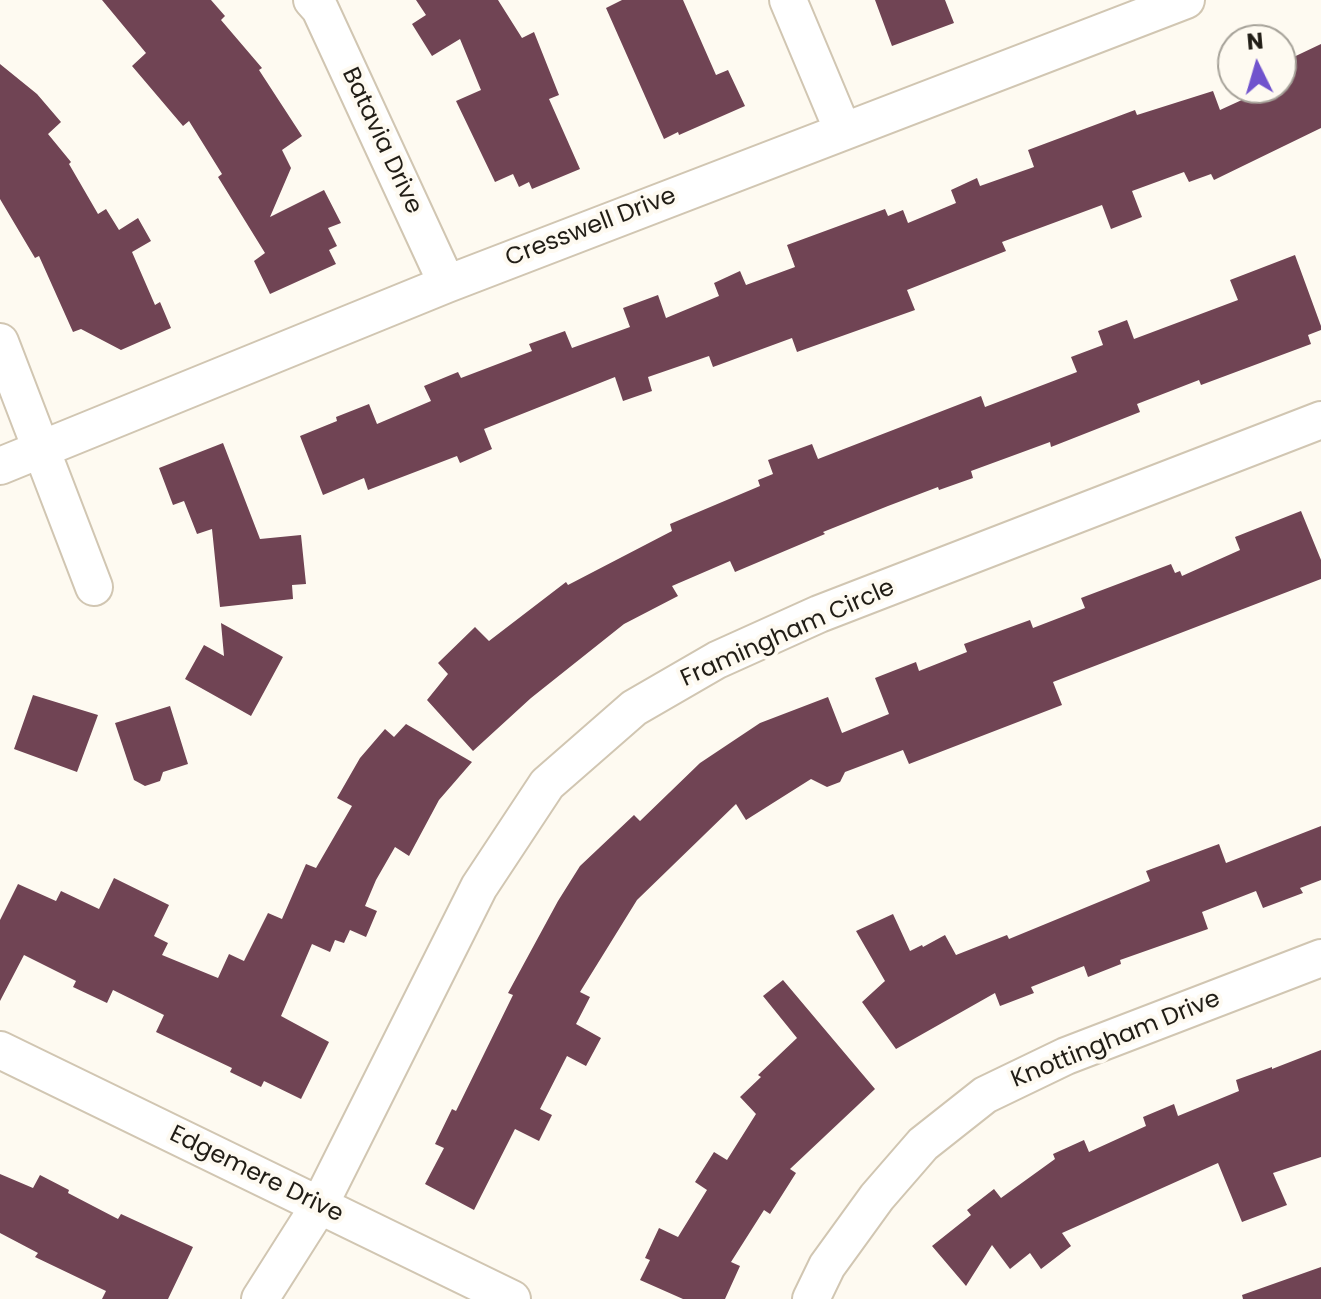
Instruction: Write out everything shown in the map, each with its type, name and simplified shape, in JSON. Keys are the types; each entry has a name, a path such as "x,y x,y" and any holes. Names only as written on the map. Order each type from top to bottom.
{"street":[{"name":"Batavia Drive","path":"312,0 320,9 447,284"},
{"path":"788,0 843,131"},
{"name":"Cresswell Drive","path":"0,466 447,284 1186,0"},
{"path":"0,342 94,587"},
{"name":"Framingham Circle","path":"260,1299 319,1206 479,887 547,784 634,708 717,660 819,614 1321,420"},
{"name":"Knottingham Drive","path":"811,1299 827,1266 877,1197 923,1144 985,1095 1066,1056 1321,958"},
{"name":"Edgemere Drive","path":"0,1050 512,1299"}],"building":[{"path":"102,0 211,0 225,16 221,20 262,68 259,70 302,136 282,150 291,168 270,217 324,190 341,223 328,228 337,246 329,250 336,264 270,294 254,261 265,253 218,177 222,174 189,121 183,126 132,66 146,53"},
{"path":"416,0 498,0 522,38 534,32 559,95 549,99 580,169 532,189 529,182 519,187 513,174 495,182 456,101 481,90 460,39 432,56 412,24 426,15"},
{"path":"622,0 683,0 716,75 728,70 745,106 664,139 606,8"},
{"path":"875,0 945,0 954,23 892,46"},
{"path":"1321,44 1321,128 1214,180 1211,174 1189,182 1184,172 1132,191 1142,217 1111,229 1102,205 1002,242 1006,251 907,290 915,310 797,352 792,338 713,367 709,356 648,377 652,391 623,401 615,377 484,429 492,449 460,463 457,456 368,490 364,478 323,495 300,436 337,421 336,417 369,404 377,424 431,401 424,386 458,372 461,378 532,351 529,344 565,331 572,348 630,327 623,308 658,295 666,318 719,296 714,283 740,271 746,285 795,267 787,245 885,209 888,216 903,210 908,223 956,203 951,190 977,178 980,186 1034,167 1028,150 1135,110 1137,115 1213,91 1220,110 1233,104 1297,104 1297,55"},
{"path":"0,64 37,94 61,122 48,134 71,162 69,164 98,214 106,209 119,230 138,218 151,241 132,252 155,305 160,302 171,328 121,350 81,329 73,332 39,256 35,258 0,199"},
{"path":"1295,255 1321,326 1321,330 1308,335 1311,344 1201,385 1199,380 1137,404 1140,412 1051,447 1050,442 971,471 973,478 939,490 938,487 888,506 735,572 730,561 672,586 678,596 624,624 531,698 473,751 427,700 448,674 438,663 475,627 489,641 566,582 568,585 672,531 670,524 760,486 758,480 773,474 768,460 812,444 818,459 981,396 985,407 1077,372 1071,357 1103,345 1098,331 1127,320 1134,339 1238,300 1230,280"},
{"path":"223,443 260,539 301,535 306,584 292,585 293,599 220,607 212,529 197,534 184,501 173,505 159,468"},
{"path":"1301,511 1321,560 1321,579 1053,682 1062,705 909,764 903,750 845,772 840,782 827,787 811,779 746,820 736,804 637,900 580,992 590,997 576,1024 601,1038 586,1066 567,1056 540,1109 552,1115 539,1141 515,1129 474,1210 425,1184 444,1148 435,1144 452,1109 456,1111 513,995 508,993 580,866 634,815 640,821 700,763 760,723 828,697 842,733 889,714 875,678 916,662 919,671 967,652 964,644 1030,620 1033,628 1085,608 1081,598 1171,564 1175,573 1180,571 1182,576 1240,550 1235,537"},
{"path":"221,623 283,657 251,716 185,679 204,645 224,656"},
{"path":"33,695 98,715 77,772 14,749"},
{"path":"170,706 188,764 163,772 160,781 145,786 134,780 115,723"},
{"path":"406,724 472,762 439,800 409,856 395,847 365,906 377,911 366,937 350,930 344,943 335,940 330,952 312,944 281,1016 329,1042 301,1099 264,1081 261,1087 230,1072 232,1068 156,1032 164,1015 113,990 107,1003 73,987 76,981 24,955 0,1001 0,920 18,884 56,901 61,891 99,909 114,878 169,905 154,936 168,943 162,955 218,978 229,954 244,961 268,913 282,919 306,864 316,868 352,806 337,798 360,758 385,729 394,737"},
{"path":"1321,826 1321,880 1300,888 1303,893 1263,908 1256,891 1202,912 1208,929 1120,960 1121,964 1088,977 1084,966 1031,987 1034,993 1000,1006 995,993 896,1049 862,1002 885,981 856,931 893,914 910,951 945,935 956,955 1007,935 1009,939 1150,881 1146,871 1219,844 1226,863"},
{"path":"783,980 875,1089 790,1169 796,1173 770,1214 764,1210 731,1262 740,1266 725,1299 683,1299 640,1280 650,1260 645,1258 659,1228 678,1237 707,1190 695,1182 714,1152 727,1160 756,1114 740,1097 797,1038 763,996"},
{"path":"1321,1050 1321,1157 1273,1173 1287,1205 1242,1222 1218,1163 1062,1233 1071,1246 1041,1269 1030,1253 1010,1269 992,1245 966,1286 932,1246 971,1215 967,1210 994,1189 1001,1198 1055,1159 1053,1154 1084,1140 1089,1152 1146,1126 1143,1117 1174,1104 1178,1116 1239,1091 1236,1080"},
{"path":"0,1174 33,1188 40,1175 118,1219 121,1214 193,1247 168,1299 102,1299 106,1291 35,1257 38,1253 0,1233"},
{"path":"1321,1267 1321,1299 1243,1299 1242,1295"}]}
